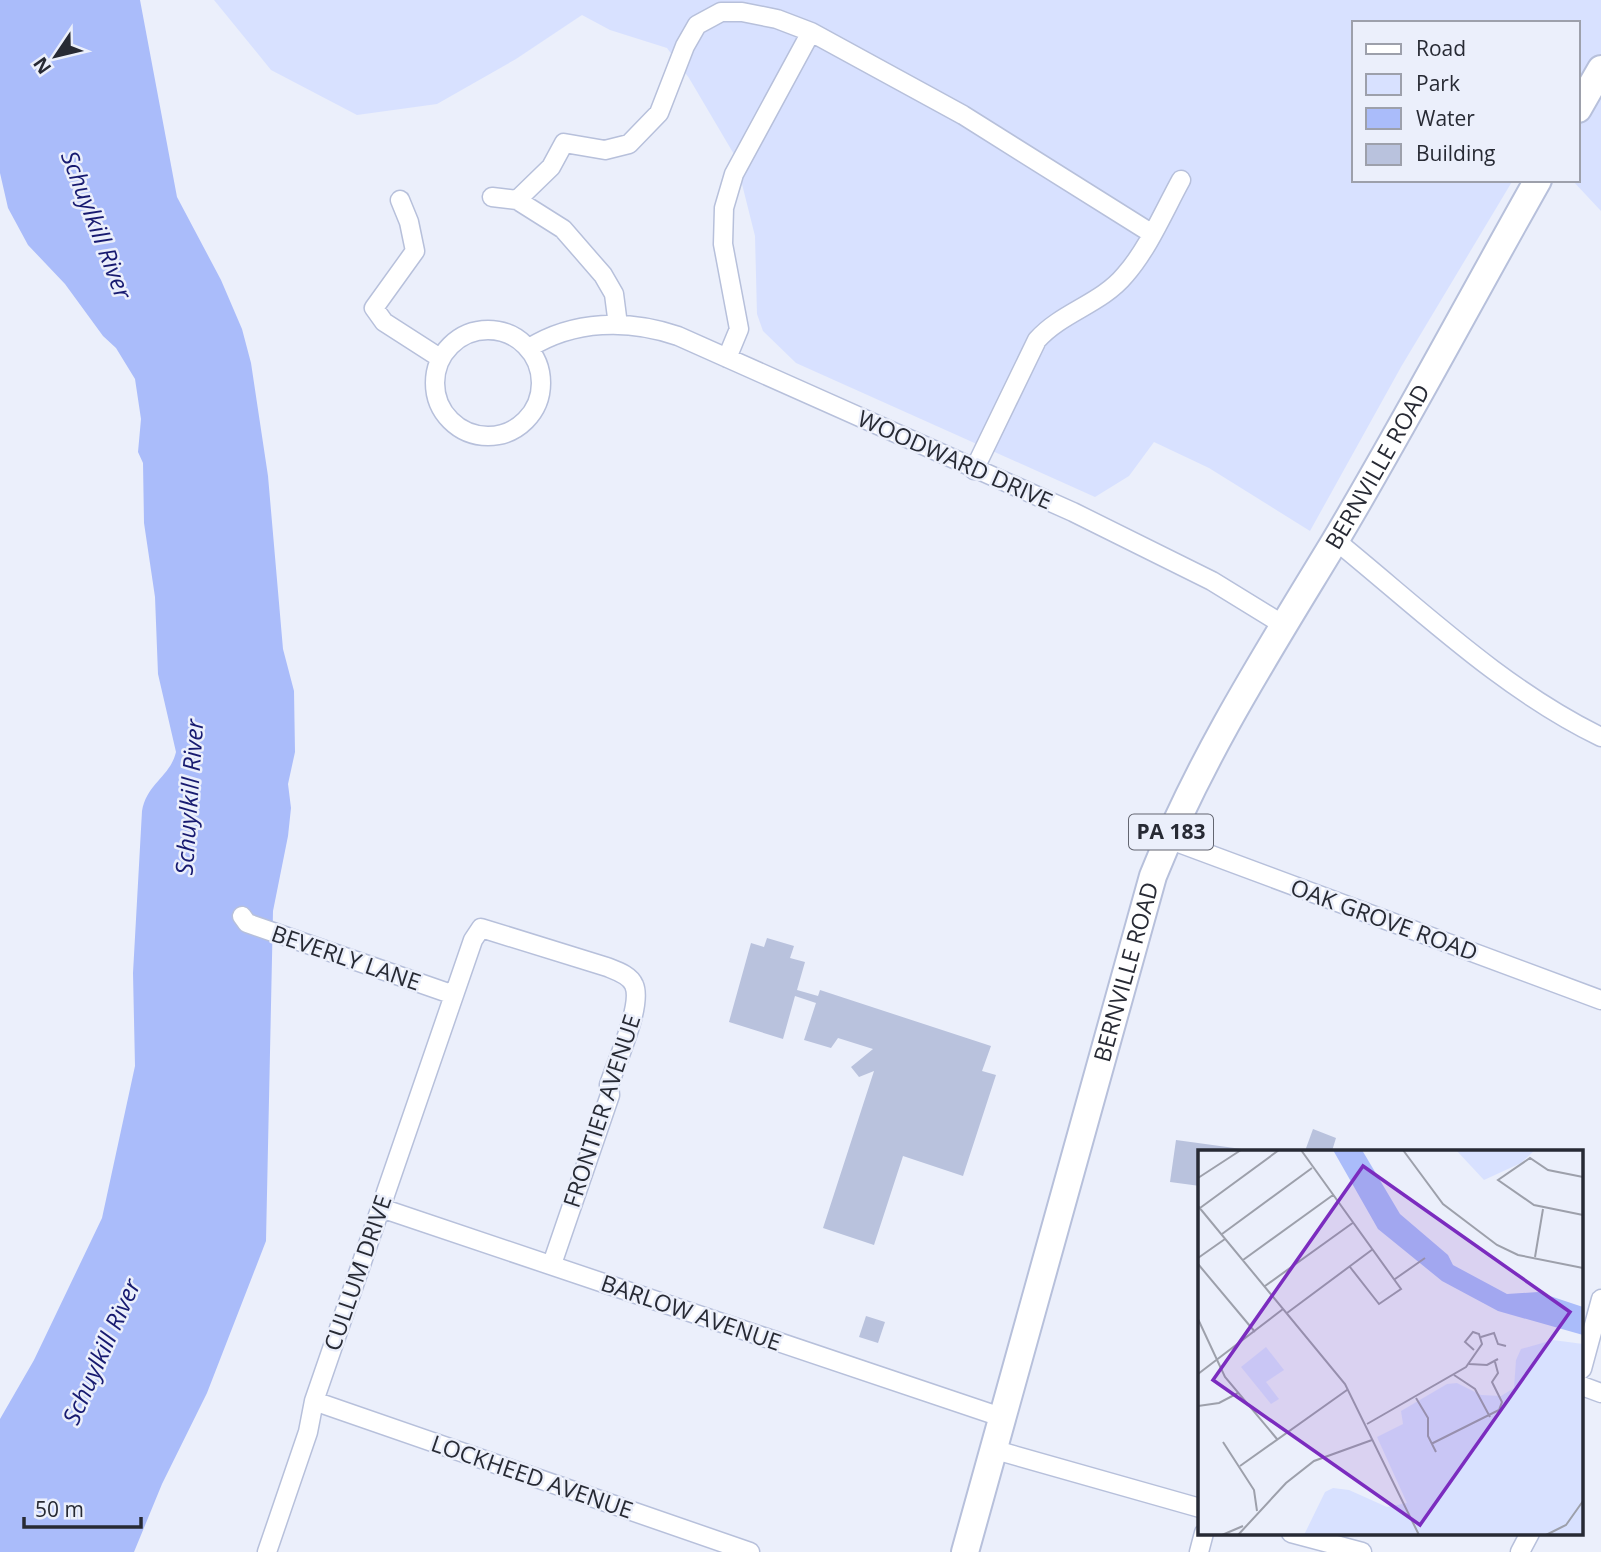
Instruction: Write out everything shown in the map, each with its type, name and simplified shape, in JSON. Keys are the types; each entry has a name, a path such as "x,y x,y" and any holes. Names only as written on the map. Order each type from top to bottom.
{"main road":[{"path":"1580,106 1601,69"},
{"name":"BERNVILLE ROAD","path":"965,1552 1153,876 1168,839 1202,764 1282,624 1335,540 1537,182"}],"street":[{"path":"517,200 551,167 564,143 605,149 629,144 659,113 685,46 698,25 721,12 742,12 777,19 811,32 964,115 1151,233"},
{"path":"727,358 739,329 723,244 724,208 734,174 811,32"},
{"path":"974,470 1037,340 1049,327 1100,297 1126,275 1181,180"},
{"path":"492,197 517,200 563,229 603,275 614,294 618,325"},
{"path":"400,200 410,222 415,251 374,308 384,322 440,358"},
{"name":"WOODWARD DRIVE","path":"529,348 552,334 618,325 647,326 727,358 1073,512 1212,581 1282,624"},
{"path":"492,329 513,335 529,348 539,367 542,388 536,408 523,424 504,435 483,437 463,431 446,418 436,399 434,378 440,358 453,341 471,331 492,329"},
{"path":"1335,540 1496,672 1559,716 1601,737"},
{"name":"OAK GROVE ROAD","path":"1168,839 1601,1000"},
{"name":"BEVERLY LANE","path":"242,916 247,923 454,995"},
{"name":"FRONTIER AVENUE","path":"454,995 473,940 481,928 607,967 627,976 634,985 637,1002 609,1084 610,1095 552,1264"},
{"name":"CULLUM DRIVE","path":"267,1552 308,1432 314,1401 454,995"},
{"name":"BARLOW AVENUE","path":"381,1208 1001,1418"},
{"path":"1584,1362 1601,1299"},
{"path":"1584,1387 1601,1393"},
{"name":"LOCKHEED AVENUE","path":"314,1401 750,1552"},
{"path":"992,1449 1198,1507"},
{"path":"1199,1552 1204,1534"},
{"path":"1295,1534 1362,1552"},
{"path":"1520,1552 1529,1534"}],"green space":[{"path":"214,0 1601,0 1601,211 1574,182 1580,182 1580,21 1352,21 1352,182 1512,182 1401,367 1310,531 1209,468 1154,442 1129,476 1095,497 796,363 763,331 757,314 755,236 735,156 689,78 667,48 610,30 582,15 516,59 437,104 357,115 271,70"}],"water":[{"name":"Schuylkill River","path":"0,0 140,0 177,197 221,280 242,329 251,363 268,476 283,649 294,691 295,752 288,784 291,808 273,911 266,1241 207,1393 162,1484 134,1552 0,1552 0,1419 34,1360 102,1218 135,1066 133,973 142,811 149,793 169,768 176,752 158,674 155,597 144,523 143,463 138,452 141,419 135,379 116,348 103,336 65,284 28,245 8,208 0,173"}],"building":[{"path":"767,938 794,946 790,958 805,962 797,990 818,996 820,990 991,1046 982,1071 996,1075 963,1176 903,1156 874,1245 823,1228 874,1071 859,1077 851,1067 873,1049 838,1038 831,1048 804,1040 816,1003 795,996 783,1039 729,1022 751,943 764,947"},
{"path":"1313,1129 1336,1138 1332,1150 1305,1150"},
{"path":"1176,1140 1249,1150 1198,1150 1198,1186 1170,1182"},
{"path":"866,1316 885,1322 878,1343 859,1337"}]}
